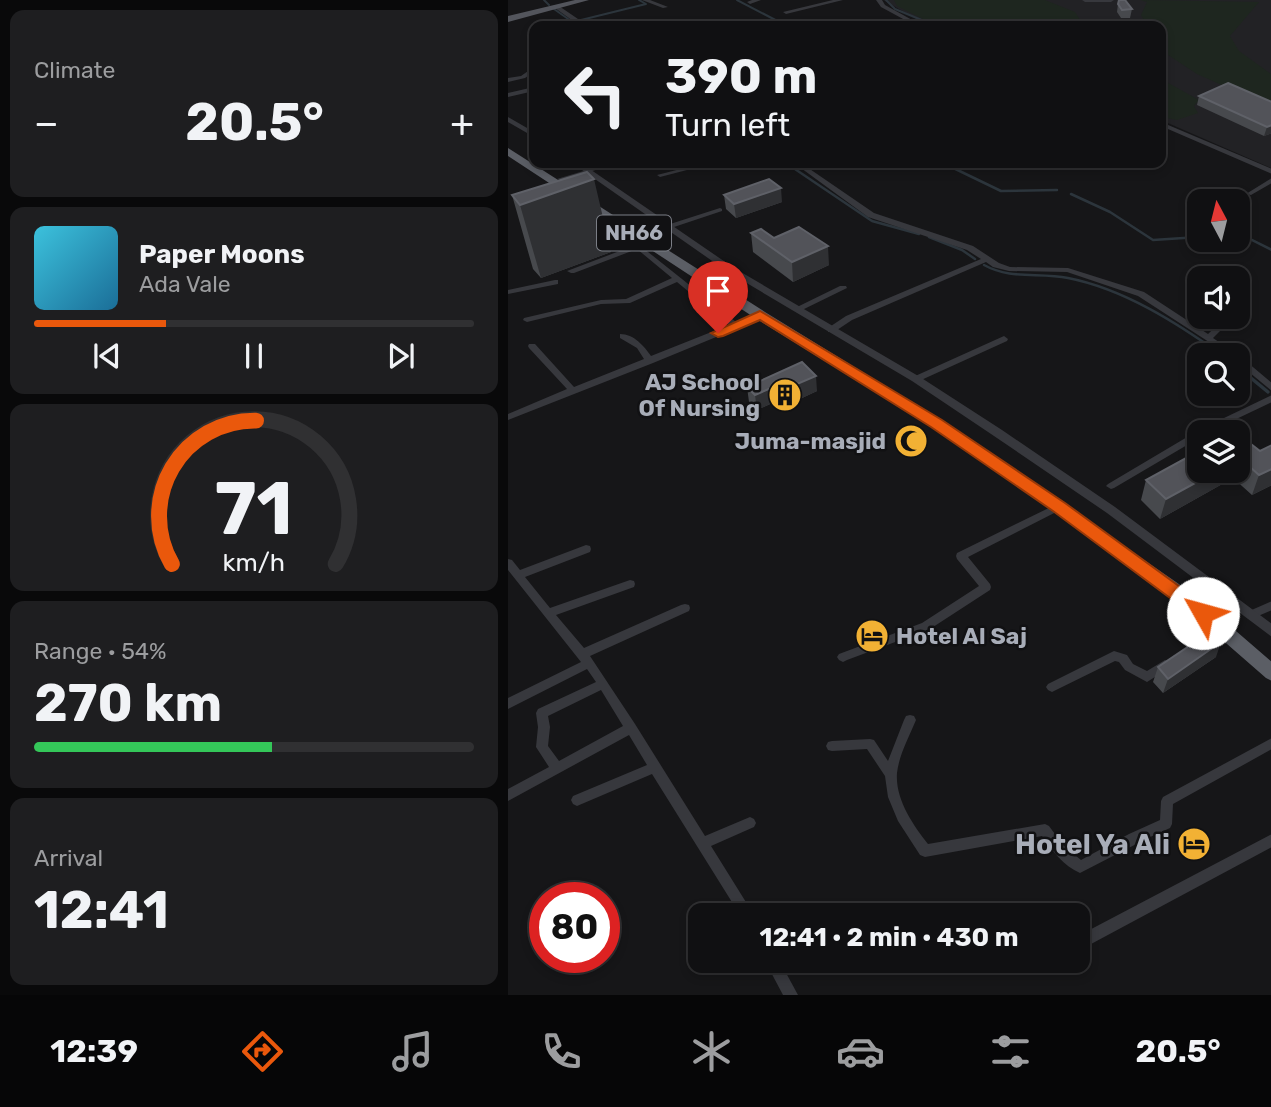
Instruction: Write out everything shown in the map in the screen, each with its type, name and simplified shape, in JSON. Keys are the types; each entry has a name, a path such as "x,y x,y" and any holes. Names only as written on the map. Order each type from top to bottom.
{"highway":[{"name":"NH66","path":"508,151 529,165"},
{"name":"NH66","path":"534,168 760,314 937,424 1059,507 1186,598 1215,631 1272,673"}],"main road":[{"path":"508,19 584,0"}],"street":[{"path":"645,0 665,7"},
{"path":"750,2 758,0"},
{"path":"786,12 840,0"},
{"path":"878,0 883,6 911,21"},
{"path":"1085,0 1111,0"},
{"path":"557,7 576,21"},
{"path":"508,80 529,73"},
{"path":"508,95 529,90"},
{"path":"508,119 529,132"},
{"path":"1166,126 1272,172"},
{"path":"584,168 731,270 916,379 1111,510 1272,632"},
{"path":"560,179 598,168"},
{"path":"660,175 690,168"},
{"path":"804,168 871,215 963,245 985,260 1009,269 1068,270 1119,285 1141,294 1215,343"},
{"path":"1250,193 1272,180"},
{"path":"668,226 720,210"},
{"path":"571,271 638,246 735,326"},
{"path":"831,330 849,318 985,260"},
{"path":"527,320 601,302 627,301 677,279"},
{"path":"508,292 555,282"},
{"path":"797,309 843,288"},
{"path":"508,417 760,314"},
{"path":"1208,338 1217,329"},
{"path":"623,336 640,346 650,361"},
{"path":"916,379 1004,339"},
{"path":"532,346 573,391"},
{"path":"1250,369 1272,388"},
{"path":"1227,420 1272,398"},
{"path":"1111,486 1187,441"},
{"path":"843,657 926,626 986,587 961,556 1059,507"},
{"path":"518,575 586,549"},
{"path":"508,564 603,684 740,903"},
{"path":"548,613 630,584"},
{"path":"1251,615 1272,605"},
{"path":"508,704 585,659 685,608"},
{"path":"1052,687 1114,656 1123,658 1129,667 1147,677 1177,658"},
{"path":"557,768 542,747 542,713 603,684"},
{"path":"891,775 910,720"},
{"path":"508,795 631,728"},
{"path":"832,746 870,744 891,775 898,803 913,836 925,851 1045,830 1058,849 1080,867 1118,849 1144,832 1166,824 1167,801 1272,743"},
{"path":"577,800 656,767"},
{"path":"703,843 750,823"},
{"path":"1090,938 1272,840"},
{"path":"779,973 791,995"}],"shaded area":[{"path":"883,0 1271,0 1271,168 1166,122 1166,21 920,21"},
{"path":"894,0 1045,0 1075,12 1081,21 927,21 897,6"},
{"path":"1140,0 1259,2 1230,36 1239,51 1271,74 1271,107 1197,74 1166,54 1166,21 1144,21 1141,15 1147,2"},
{"path":"1166,82 1199,100 1194,106 1198,113 1177,120 1166,118"}],"building":[{"path":"1119,0 1125,0 1132,9 1122,10 1118,4"},
{"path":"1228,83 1272,102 1272,125 1267,127 1199,96"},
{"path":"587,172 594,179 520,205 512,195"},
{"path":"769,179 781,188 734,204 724,195"},
{"path":"799,227 828,246 792,262 751,233 761,229 774,238"},
{"path":"802,362 816,376 783,390 778,385 755,395 747,387"},
{"path":"1250,443 1260,451 1272,445 1272,469 1259,475 1250,467"},
{"path":"1187,458 1187,483 1195,483 1166,499 1146,480"},
{"path":"1210,632 1221,642 1168,679 1158,667"}],"waterway":[{"path":"544,0 549,5"},
{"path":"581,20 646,4 639,0"},
{"path":"737,0 777,21"},
{"path":"886,0 895,9 924,21"},
{"path":"554,9 571,21"},
{"path":"793,168 872,221 919,234"},
{"path":"953,168 1001,191 1057,190"},
{"path":"1071,194 1110,212 1153,240 1187,238"},
{"path":"929,237 962,250 975,259"},
{"path":"1250,239 1272,250"},
{"path":"984,265 1004,273 1068,278 1109,290 1168,319 1204,343"},
{"path":"1250,377 1268,392"}],"place":[{"name":"AJ School Of Nursing","path":"785,395"},
{"name":"Juma-masjid","path":"911,441"},
{"name":"Hotel Al Saj","path":"872,636"},
{"name":"Hotel Ya Ali","path":"1194,844"}],"route":[{"path":"718,333 760,314 937,424 1059,507 1203,613"}]}
